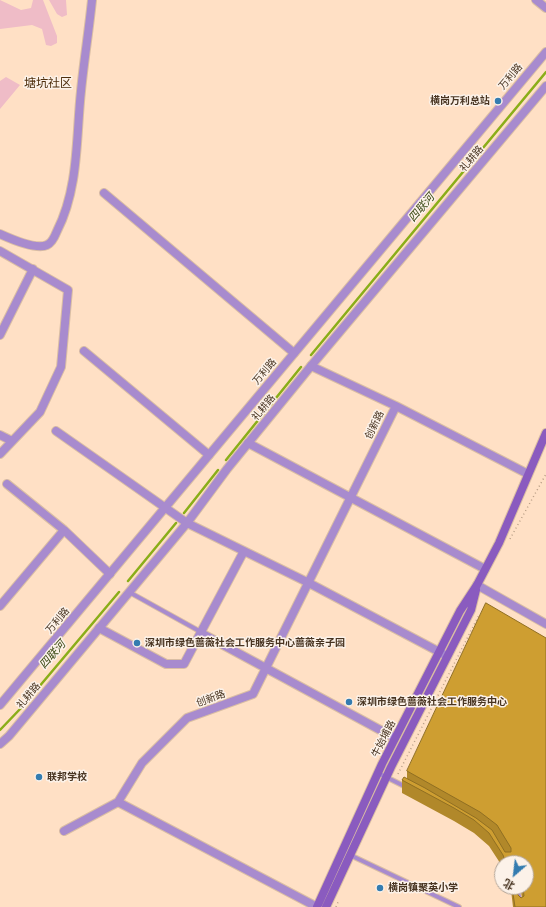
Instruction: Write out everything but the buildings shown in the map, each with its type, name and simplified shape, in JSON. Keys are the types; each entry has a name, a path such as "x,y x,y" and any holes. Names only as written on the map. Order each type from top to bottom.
{"main road":[{"name":"牛始埔路","path":"317,907 395,738 460,611 477,585 499,543 546,433"},
{"name":"牛始埔路","path":"326,907 386,777 470,610 477,585"}],"street":[{"path":"0,234 19,242 42,246 50,243 60,225 68,198 76,155 81,91 92,0"},
{"path":"536,0 546,8"},
{"name":"万利路","path":"0,705 546,52"},
{"name":"礼耕路","path":"0,744 9,736 187,523 248,443 311,366 546,86"},
{"path":"104,193 294,353"},
{"path":"0,251 68,290 61,367 40,412 0,454"},
{"path":"0,335 33,269"},
{"path":"84,350 209,455"},
{"path":"311,366 396,406 528,474"},
{"name":"创新路","path":"118,802 142,763 187,718 253,694 307,582 396,406"},
{"path":"56,431 187,523 307,582 447,656"},
{"path":"0,435 12,442"},
{"path":"248,443 485,569"},
{"path":"7,484 64,530 110,574"},
{"path":"0,606 64,530"},
{"path":"99,628 166,664 184,664 244,551"},
{"path":"477,585 546,624"},
{"path":"201,633 395,738"},
{"path":"64,831 118,802 317,907"}],"lane":[{"path":"129,592 201,633"},
{"path":"378,773 409,788"},
{"path":"350,855 459,907"},
{"path":"519,895 521,907"}],"path":[{"path":"509,541 546,474"},
{"path":"398,774 479,615"}],"shaded area":[{"path":"0,0 21,10 31,8 33,0 43,0 57,36 57,43 51,46 46,45 42,29 32,25 0,29"},
{"path":"49,0 66,0 67,15 62,17 57,14"},
{"path":"6,77 20,85 0,109 0,81"}],"waterway":[{"name":"四联河","path":"311,355 546,72"},
{"name":"四联河","path":"226,460 301,367"},
{"name":"四联河","path":"184,513 218,470"},
{"name":"四联河","path":"128,581 176,523"},
{"name":"四联河","path":"0,730 22,707 119,592"}],"place":[{"name":"横岗万利总站","path":"498,101"},
{"name":"深圳市绿色蔷薇社会工作服务中心蔷薇亲子园","path":"137,643"},
{"name":"深圳市绿色蔷薇社会工作服务中心","path":"349,702"},
{"name":"联邦学校","path":"39,777"},
{"name":"横岗镇聚英小学","path":"380,888"}],"district":[{"name":"塘坑社区","path":"48,84"}]}
